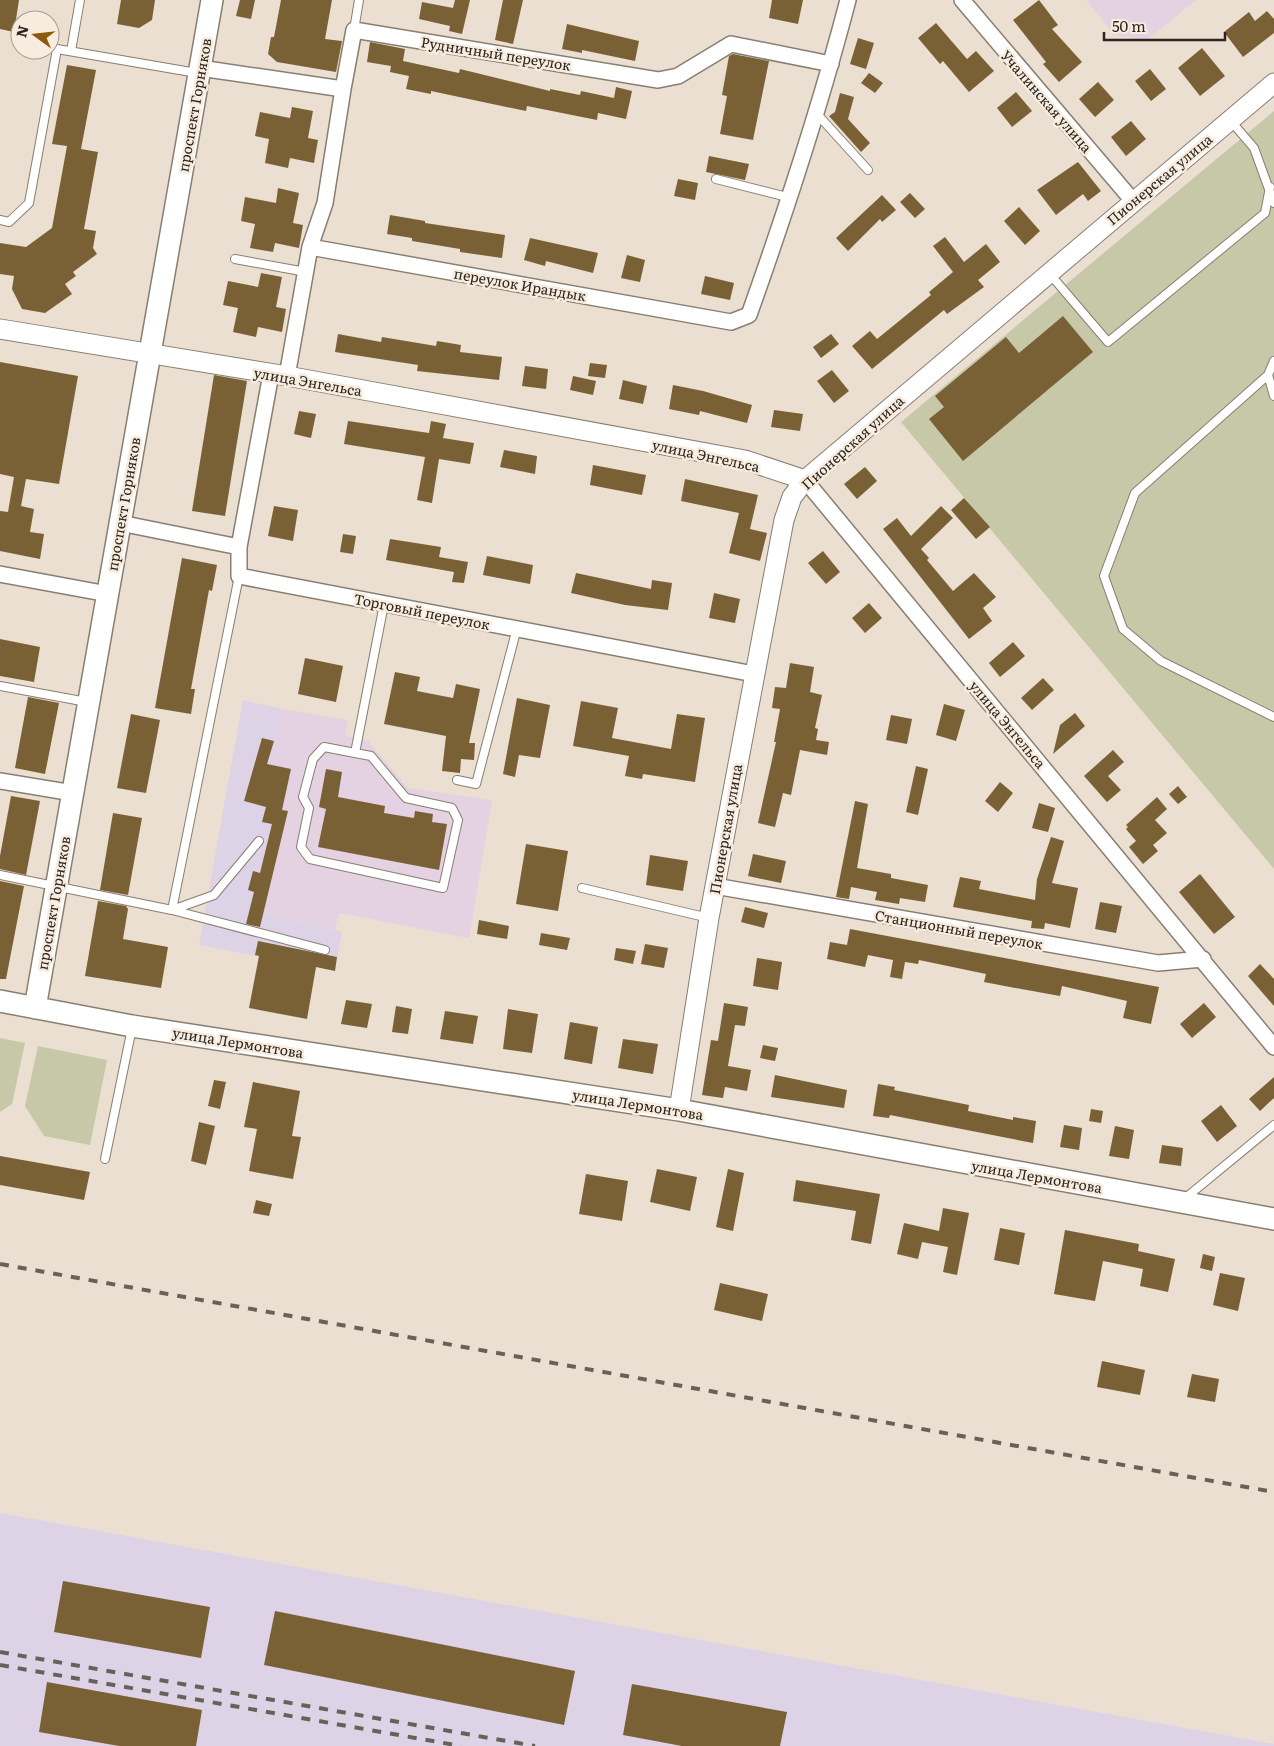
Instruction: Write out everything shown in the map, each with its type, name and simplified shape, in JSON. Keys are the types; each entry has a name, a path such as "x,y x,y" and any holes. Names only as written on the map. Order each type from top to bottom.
{"main road":[{"name":"проспект Горняков","path":"35,1008 212,0"},
{"name":"улица Лермонтова","path":"0,1001 132,1026 679,1110 1274,1219"}],"street":[{"path":"791,198 817,114 848,0"},
{"name":"Учалинская улица","path":"962,0 1133,201"},
{"path":"239,576 239,547 279,375 306,272 310,247 325,203 354,30"},
{"name":"Рудничный переулок","path":"354,30 658,80 678,76 731,44 831,64"},
{"path":"200,71 343,90"},
{"name":"Пионерская улица","path":"679,1110 709,918 784,520 792,497 805,480 1274,83"},
{"name":"переулок Ирандык","path":"310,247 731,322 749,316 791,198"},
{"name":"улица Энгельса","path":"0,329 279,375 745,460 805,480 1274,1047"},
{"path":"120,523 239,547"},
{"path":"0,574 108,594"},
{"name":"Торговый переулок","path":"239,576 754,674"},
{"path":"0,781 73,793"},
{"name":"Станционный переулок","path":"715,886 1158,963 1203,959"}],"lane":[{"path":"71,52 80,0"},
{"path":"354,30 359,0"},
{"path":"0,220 9,222 29,203 57,49 200,71"},
{"path":"817,114 868,170"},
{"path":"1230,120 1254,148 1274,202"},
{"path":"716,179 791,198"},
{"path":"1049,273 1108,342 1265,213 1270,187"},
{"path":"235,259 306,272"},
{"path":"1274,361 1268,375 1135,493 1104,576 1123,628 1148,650 1162,661 1274,717"},
{"path":"1268,375 1274,396"},
{"path":"172,910 239,576"},
{"path":"355,753 384,604"},
{"path":"457,780 476,784 517,628"},
{"path":"0,686 89,702"},
{"path":"324,747 355,753 371,756 406,798 452,808 458,820 444,888 310,860 301,847 309,808 303,798 313,758 324,747"},
{"path":"172,910 214,895 259,841"},
{"path":"0,875 172,910 325,950"},
{"path":"582,888 709,918"},
{"path":"105,1159 132,1026"},
{"path":"1180,1202 1274,1125"}],"shaded area":[{"path":"1086,0 1196,0 1147,40 1115,35"},
{"path":"243,700 283,709 264,806 288,811 264,912 342,932 335,971 199,945"},
{"path":"283,709 348,720 345,736 368,741 408,788 492,800 469,938 339,913 335,930 264,912 288,812 264,806"},
{"path":"0,1513 1274,1744 1274,1746 0,1746"}],"green space":[{"path":"1274,111 1274,869 901,422"},
{"path":"0,1038 25,1043 12,1104 0,1112"},
{"path":"38,1046 107,1060 90,1145 44,1136 25,1106"}],"building":[{"path":"0,0 19,0 17,10 10,10 10,31 0,29"},
{"path":"121,0 155,0 152,20 139,28 117,24"},
{"path":"240,0 255,0 251,19 236,16"},
{"path":"281,0 332,0 325,39 342,41 336,72 277,62 268,54 271,37 274,37"},
{"path":"455,0 470,0 462,34 449,31 450,26 419,19 422,2 453,8"},
{"path":"503,0 523,0 513,44 495,40"},
{"path":"772,0 803,0 798,24 769,18"},
{"path":"1039,0 1058,25 1052,29 1082,62 1059,82 1043,64 1046,62 1013,20"},
{"path":"1267,11 1274,19 1274,33 1243,57 1224,32 1249,12 1255,21"},
{"path":"936,23 967,59 976,51 994,71 969,92 943,61 940,64 918,38"},
{"path":"567,24 639,41 635,61 582,50 582,53 562,49"},
{"path":"858,38 874,43 866,69 850,64"},
{"path":"370,42 405,49 403,61 459,73 460,69 550,91 550,89 580,95 581,91 614,98 616,87 632,91 626,119 598,113 597,120 527,106 526,111 431,91 431,94 406,89 409,76 390,72 391,66 367,62"},
{"path":"1202,48 1225,76 1200,96 1178,68"},
{"path":"733,54 769,61 753,140 720,134 727,96 722,95 729,56"},
{"path":"67,65 96,70 81,149 98,152 84,229 96,231 93,248 97,254 73,272 76,276 65,284 72,294 45,313 22,309 12,289 14,276 0,274 0,243 26,247 52,228 67,146 52,144"},
{"path":"1150,69 1166,89 1151,101 1135,81"},
{"path":"869,73 883,83 875,93 861,83"},
{"path":"1098,82 1114,100 1095,117 1079,99"},
{"path":"1016,92 1032,111 1012,127 997,108"},
{"path":"840,93 854,97 848,119 870,143 861,152 829,116 835,112"},
{"path":"292,107 313,111 308,138 318,140 314,163 290,158 288,168 265,163 269,139 255,136 260,112 290,118"},
{"path":"1131,121 1146,139 1126,156 1111,137"},
{"path":"709,156 749,164 745,180 706,172"},
{"path":"1078,162 1101,191 1088,201 1083,194 1056,215 1037,190"},
{"path":"678,179 698,183 695,200 674,196"},
{"path":"278,188 299,193 293,223 303,225 299,248 275,243 273,252 250,248 255,224 241,221 245,197 276,203"},
{"path":"910,193 925,209 915,218 900,202"},
{"path":"882,195 896,210 882,222 880,219 848,251 836,238"},
{"path":"1019,207 1040,231 1025,245 1004,221"},
{"path":"390,215 425,221 425,223 505,235 502,258 460,252 460,249 412,241 412,238 387,234"},
{"path":"945,237 964,262 986,244 1000,262 978,280 984,287 947,314 944,310 872,369 852,346 870,331 877,339 931,295 929,292 953,272 933,246"},
{"path":"530,238 598,253 593,273 546,261 545,266 524,260"},
{"path":"627,255 645,260 640,282 621,278"},
{"path":"261,273 282,277 276,307 286,309 282,332 258,327 256,337 233,332 238,308 223,305 228,281 258,287"},
{"path":"705,276 734,283 730,300 701,294"},
{"path":"1063,316 1093,352 963,461 929,419 944,407 935,396 1006,337 1019,353"},
{"path":"338,334 381,342 382,337 436,346 437,341 461,345 460,352 502,357 499,380 417,371 418,365 335,352"},
{"path":"831,334 839,344 821,358 813,347"},
{"path":"0,362 78,376 59,484 26,479 21,506 34,509 30,532 44,534 40,559 0,551 0,511 8,512 14,477 0,474"},
{"path":"590,363 607,365 605,378 588,376"},
{"path":"525,366 548,369 546,389 522,386"},
{"path":"832,370 849,391 834,403 817,381"},
{"path":"214,375 247,381 225,516 192,511"},
{"path":"573,376 596,381 593,395 570,390"},
{"path":"623,380 647,386 643,404 619,399"},
{"path":"673,385 703,391 752,405 747,423 700,411 699,415 669,409"},
{"path":"774,410 803,414 800,431 771,427"},
{"path":"299,411 316,414 311,438 294,434"},
{"path":"348,421 429,433 431,421 446,424 443,438 474,443 470,464 439,459 432,503 417,500 425,457 344,444"},
{"path":"504,450 537,456 535,474 500,467"},
{"path":"593,465 646,475 642,495 590,485"},
{"path":"865,467 877,481 857,499 844,484"},
{"path":"685,479 758,495 750,529 767,533 760,561 729,553 739,513 681,501"},
{"path":"964,498 990,527 976,539 951,510"},
{"path":"274,506 298,510 293,541 268,536"},
{"path":"941,506 953,518 921,549 929,558 927,560 953,591 974,573 996,597 983,608 992,621 969,639 883,529 897,518 911,536"},
{"path":"343,534 356,536 353,554 340,552"},
{"path":"390,539 441,547 439,557 468,562 464,583 452,582 454,572 386,560"},
{"path":"823,551 840,572 826,584 808,563"},
{"path":"487,556 533,565 530,584 483,575"},
{"path":"182,558 217,565 212,591 209,590 191,689 195,689 191,714 155,708"},
{"path":"576,573 651,589 652,580 672,583 668,610 625,605 571,593"},
{"path":"714,593 740,599 735,623 709,618"},
{"path":"869,603 882,618 865,633 852,618"},
{"path":"0,639 40,647 34,682 0,676"},
{"path":"1013,642 1025,656 1000,677 989,663"},
{"path":"305,658 343,666 336,702 298,694"},
{"path":"790,663 814,667 810,692 822,695 815,728 818,729 816,740 829,742 827,755 800,750 791,795 783,793 775,827 758,823 776,742 774,742 780,709 772,708 775,687 786,688"},
{"path":"395,672 420,677 417,691 453,698 456,684 480,689 469,743 475,743 474,760 461,759 460,773 442,771 446,736 384,724"},
{"path":"1043,678 1054,690 1032,710 1021,698"},
{"path":"28,697 59,703 45,774 15,768"},
{"path":"517,698 550,705 540,758 519,755 515,777 503,774"},
{"path":"581,701 618,708 612,738 671,749 677,714 705,718 695,782 643,774 642,779 625,776 629,756 573,746"},
{"path":"944,704 965,710 956,741 936,735"},
{"path":"1075,713 1085,726 1053,754 1060,725"},
{"path":"131,714 160,720 146,793 117,788"},
{"path":"891,715 912,719 907,744 886,740"},
{"path":"262,738 274,741 267,764 291,769 282,810 288,811 260,927 246,924 254,892 248,890 253,871 260,873 272,824 262,822 266,807 244,801"},
{"path":"1113,750 1124,762 1108,776 1121,790 1107,802 1084,776"},
{"path":"916,766 928,769 918,815 906,812"},
{"path":"326,769 342,772 338,797 385,806 384,813 414,818 415,811 433,814 432,822 447,824 439,870 318,847 326,809 319,807"},
{"path":"1000,782 1013,793 998,812 985,801"},
{"path":"1178,786 1187,797 1178,804 1169,794"},
{"path":"11,796 40,801 26,875 0,869 0,856"},
{"path":"1157,797 1167,809 1155,820 1167,833 1153,845 1158,851 1143,864 1129,847 1136,841 1126,829 1128,827 1126,825"},
{"path":"855,801 868,804 857,868 891,874 891,878 928,885 925,902 900,898 899,904 875,900 877,892 851,887 849,899 836,897"},
{"path":"1039,803 1055,808 1048,832 1032,828"},
{"path":"113,813 142,818 128,895 100,890"},
{"path":"1051,837 1064,841 1052,883 1078,888 1070,928 1045,923 1044,929 1031,928 1032,921 953,907 960,877 981,881 979,889 1035,900 1037,879"},
{"path":"526,844 568,851 558,911 516,904"},
{"path":"753,854 786,861 781,883 748,876"},
{"path":"650,855 688,861 683,891 646,885"},
{"path":"1200,874 1235,917 1214,934 1179,892"},
{"path":"0,881 24,886 6,979 0,979"},
{"path":"98,901 126,906 128,909 123,939 168,947 161,988 85,976"},
{"path":"1100,902 1122,906 1116,933 1095,929"},
{"path":"745,907 768,913 764,928 741,922"},
{"path":"479,920 509,926 507,939 477,934"},
{"path":"850,929 1159,987 1151,1024 1123,1018 1127,1001 1062,986 1060,996 1010,987 984,982 986,974 919,960 918,964 905,962 902,979 890,977 893,960 868,955 865,967 827,959 830,942 847,945"},
{"path":"541,933 570,938 567,950 539,945"},
{"path":"258,941 337,957 335,971 316,967 307,1019 249,1008 259,956 255,955"},
{"path":"645,944 668,948 664,968 641,964"},
{"path":"616,948 636,951 633,964 614,960"},
{"path":"757,958 782,962 778,990 753,986"},
{"path":"1260,964 1274,979 1274,1006 1248,976"},
{"path":"346,1000 372,1004 367,1028 341,1024"},
{"path":"724,1003 748,1007 745,1026 735,1025 728,1066 751,1070 747,1091 725,1087 723,1098 702,1095 711,1040 718,1041"},
{"path":"1204,1003 1216,1017 1192,1038 1180,1024"},
{"path":"396,1006 412,1009 408,1034 392,1032"},
{"path":"508,1009 538,1014 532,1053 503,1049"},
{"path":"445,1011 478,1016 473,1044 440,1039"},
{"path":"570,1022 598,1027 592,1064 564,1059"},
{"path":"623,1039 658,1044 653,1074 618,1068"},
{"path":"763,1045 778,1048 775,1061 760,1058"},
{"path":"775,1075 847,1090 844,1108 771,1097"},
{"path":"1274,1077 1274,1098 1260,1111 1249,1099"},
{"path":"214,1080 226,1082 220,1109 208,1106"},
{"path":"253,1082 300,1091 292,1136 301,1137 293,1179 249,1171 257,1129 244,1127"},
{"path":"878,1084 895,1087 894,1090 969,1105 968,1111 1013,1120 1013,1117 1036,1121 1033,1143 890,1115 889,1118 873,1116"},
{"path":"1221,1105 1237,1126 1217,1142 1201,1121"},
{"path":"1091,1109 1103,1111 1101,1123 1089,1121"},
{"path":"199,1122 215,1126 206,1165 191,1161"},
{"path":"1064,1125 1082,1128 1079,1150 1060,1147"},
{"path":"1115,1126 1134,1130 1129,1159 1109,1156"},
{"path":"1162,1145 1183,1148 1181,1166 1159,1163"},
{"path":"0,1156 90,1172 84,1200 0,1185"},
{"path":"657,1169 697,1177 690,1211 650,1202"},
{"path":"728,1169 744,1173 733,1231 716,1227"},
{"path":"586,1174 628,1181 622,1221 579,1214"},
{"path":"796,1180 880,1194 871,1244 851,1240 856,1211 793,1201"},
{"path":"256,1200 272,1204 269,1216 253,1213"},
{"path":"943,1208 969,1213 957,1275 943,1272 948,1247 922,1242 918,1259 897,1254 904,1223 939,1231"},
{"path":"1000,1228 1025,1233 1019,1265 994,1260"},
{"path":"1065,1230 1139,1244 1138,1251 1175,1259 1168,1292 1140,1286 1143,1269 1103,1261 1095,1301 1054,1294"},
{"path":"1203,1254 1215,1257 1212,1271 1200,1268"},
{"path":"1220,1273 1245,1278 1238,1311 1213,1305"},
{"path":"720,1283 768,1294 762,1321 714,1310"},
{"path":"1102,1361 1145,1370 1140,1395 1097,1387"},
{"path":"1192,1374 1219,1379 1215,1402 1187,1397"},
{"path":"63,1581 210,1607 201,1658 54,1632"},
{"path":"275,1611 575,1671 564,1725 264,1665"},
{"path":"47,1682 202,1710 196,1746 119,1746 39,1732"},
{"path":"632,1684 787,1712 780,1746 682,1746 623,1735"}],"railway":[{"path":"0,1264 1274,1492"},
{"path":"0,1652 535,1746"},
{"path":"0,1665 461,1746"}]}
